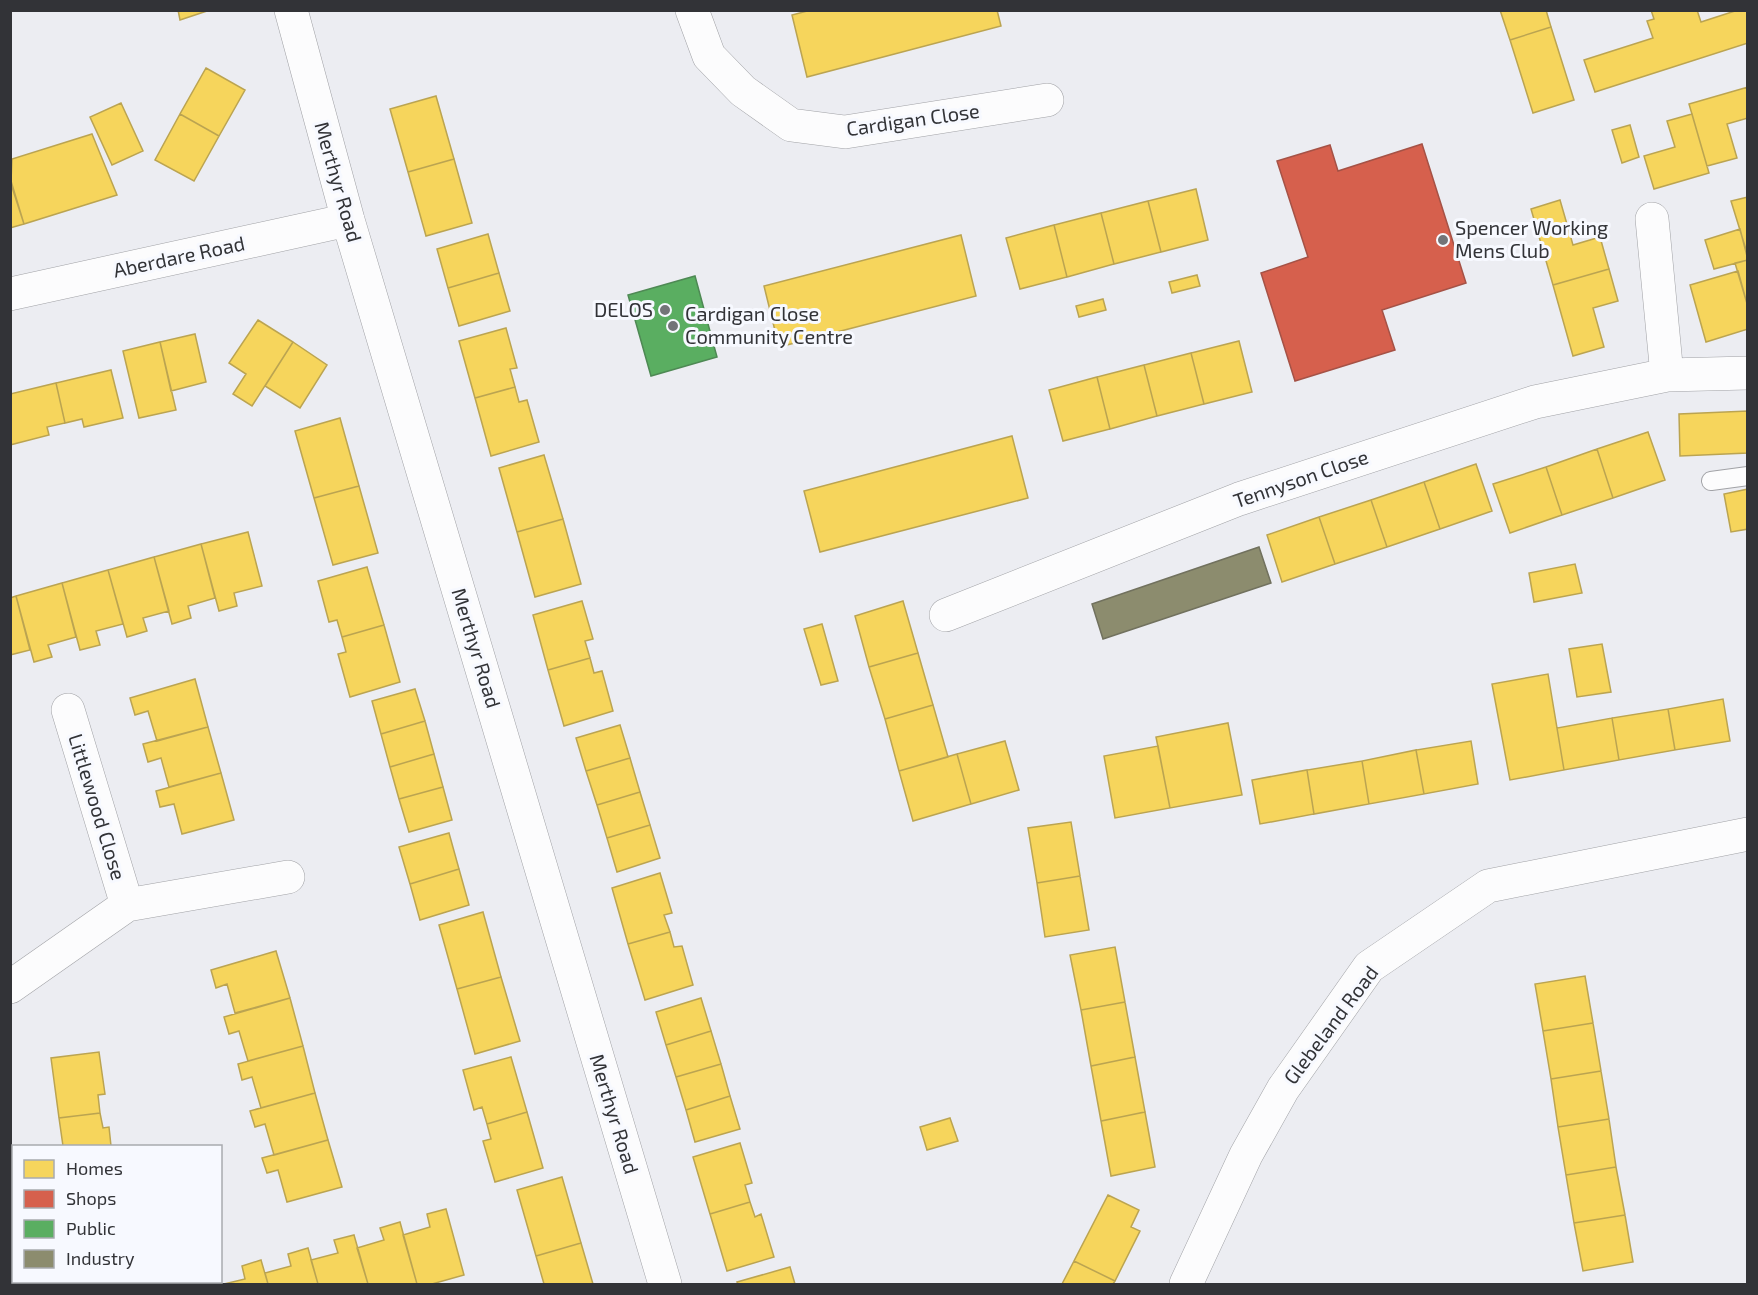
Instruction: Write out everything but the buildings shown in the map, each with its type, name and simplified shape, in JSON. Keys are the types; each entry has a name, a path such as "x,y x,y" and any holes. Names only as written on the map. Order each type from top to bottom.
{"street":[{"name":"Merthyr Road","path":"291,10 348,220 664,1284"},
{"name":"Cardigan Close","path":"692,10 709,56 743,91 791,125 845,132 1047,100"},
{"path":"1652,219 1667,375"},
{"name":"Aberdare Road","path":"10,294 348,220"},
{"name":"Tennyson Close","path":"946,615 1250,496 1534,402 1667,375 1748,373"},
{"name":"Littlewood Close","path":"68,710 127,905"},
{"name":"Glebeland Road","path":"1186,1284 1246,1155 1283,1089 1369,967 1488,886 1748,834"},
{"name":"Littlewood Close","path":"10,987 127,905 288,877"}],"lane":[{"path":"1711,481 1748,476"}],"place":[{"name":"Spencer Working Mens Club","path":"1443,240"},
{"name":"DELOS","path":"665,310"},
{"name":"Cardigan Close Community Centre","path":"673,326"}]}
